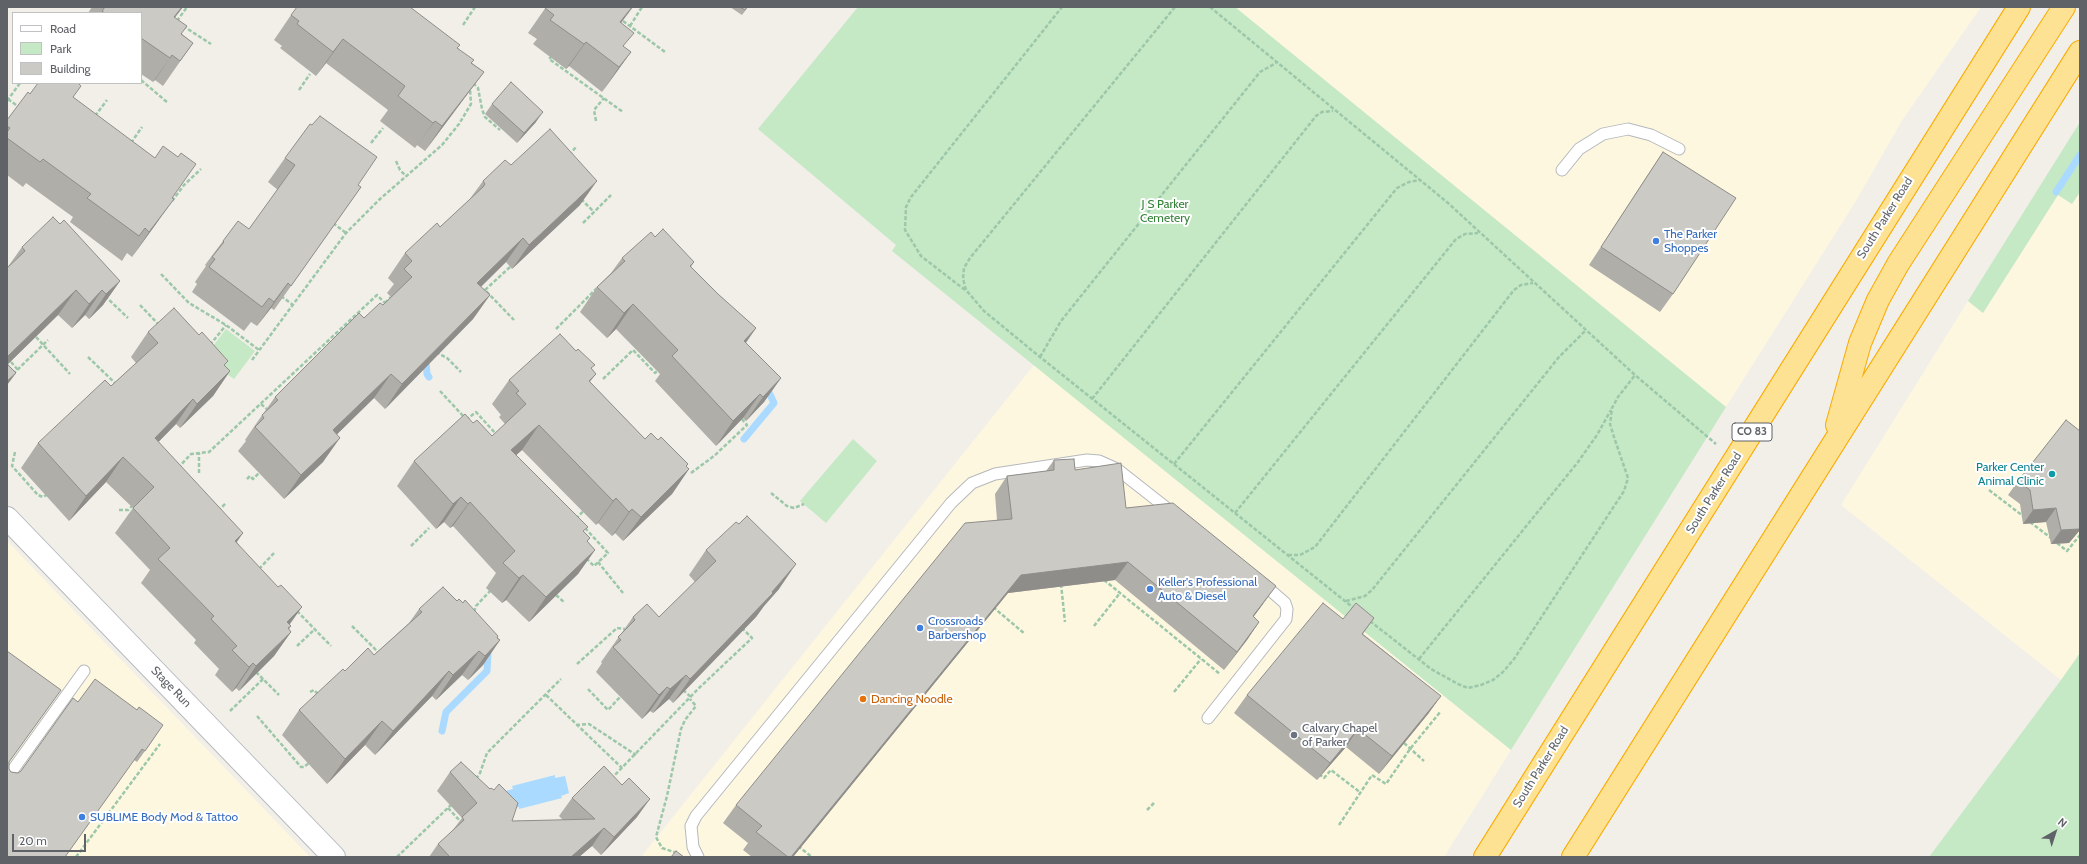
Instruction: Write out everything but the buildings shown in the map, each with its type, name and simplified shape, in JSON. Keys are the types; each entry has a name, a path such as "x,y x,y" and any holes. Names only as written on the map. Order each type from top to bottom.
{"highway":[{"name":"South Parker Road","path":"1485,857 2020,7"},
{"path":"1829,451 1860,343 1878,300 1898,264 2064,7"},
{"path":"1573,857 2080,52"}],"street":[{"name":"Stage Run","path":"7,518 334,857"}],"lane":[{"path":"1562,170 1579,149 1603,134 1628,129 1651,135 1679,149"},
{"path":"696,852 691,826 696,816 951,503 972,483 995,474 1087,460 1099,461 1118,469 1180,518"},
{"path":"1208,718 1286,619 1287,609 1285,603 1255,578"},
{"path":"7,778 84,671"}],"path":[{"path":"187,7 176,21 211,44"},
{"path":"463,25 475,7"},
{"path":"630,26 642,7"},
{"path":"1062,7 911,197 906,207 905,230 921,256 966,290 984,311 1358,611"},
{"path":"966,290 963,279 964,268 970,258 1176,7"},
{"path":"1210,7 1334,111 1420,180 1635,375 1736,459"},
{"path":"623,21 665,52"},
{"path":"556,50 549,59 623,112"},
{"path":"1040,357 1061,321 1260,72 1276,63"},
{"path":"570,74 574,68"},
{"path":"298,90 310,74"},
{"path":"142,81 168,103"},
{"path":"252,360 346,233 406,176 442,145 462,120 472,104 469,85 472,81 478,88 485,117 500,130"},
{"path":"19,84 8,100 21,108"},
{"path":"596,121 594,110 604,98"},
{"path":"92,119 106,100"},
{"path":"1092,399 1316,116 1322,112 1334,111"},
{"path":"130,144 142,127"},
{"path":"371,143 383,128"},
{"path":"567,159 576,146"},
{"path":"396,161 400,170 406,176"},
{"path":"170,204 184,185 201,169"},
{"path":"1174,464 1397,188 1409,182 1420,180"},
{"path":"583,223 611,195"},
{"path":"579,197 594,212"},
{"path":"327,220 346,233"},
{"path":"1235,513 1456,239 1465,234 1478,233"},
{"path":"510,267 485,290 514,320"},
{"path":"161,274 189,304 226,325 259,350"},
{"path":"556,329 602,283"},
{"path":"1288,555 1300,555 1315,547 1514,290 1521,285 1534,283"},
{"path":"598,287 603,292"},
{"path":"274,291 293,305"},
{"path":"102,293 128,318"},
{"path":"176,469 191,454 209,452 377,295 390,309"},
{"path":"385,303 391,298"},
{"path":"140,306 161,328"},
{"path":"217,320 222,315"},
{"path":"208,347 226,325"},
{"path":"1346,601 1355,600 1365,596 1372,590 1559,357 1586,330"},
{"path":"36,337 70,374"},
{"path":"12,374 18,370 48,340"},
{"path":"326,343 331,348"},
{"path":"603,379 633,350 638,353 655,373 663,365"},
{"path":"434,351 447,358 461,372"},
{"path":"88,357 116,384 110,390"},
{"path":"11,362 18,370"},
{"path":"1419,659 1578,462 1597,436 1612,408 1635,375"},
{"path":"440,391 467,420"},
{"path":"261,404 271,414"},
{"path":"1364,616 1447,679 1468,688 1493,680 1503,672 1514,659 1624,491 1628,478 1610,424 1612,408"},
{"path":"461,425 476,412 500,439"},
{"path":"691,473 714,456 747,425 736,413"},
{"path":"15,452 12,466 38,495 43,497 51,492"},
{"path":"199,453 199,473"},
{"path":"247,479 250,476 253,479 259,473"},
{"path":"1989,490 2067,551 2080,535"},
{"path":"771,493 787,506 794,508 804,504"},
{"path":"119,510 128,510 138,501"},
{"path":"217,512 226,503"},
{"path":"583,555 594,566 608,553 576,519 589,504"},
{"path":"411,546 429,528"},
{"path":"254,574 274,553"},
{"path":"598,562 623,593"},
{"path":"1100,577 1222,676"},
{"path":"1061,581 1065,622"},
{"path":"472,618 476,606 490,591"},
{"path":"1094,626 1120,593"},
{"path":"556,595 565,603"},
{"path":"988,613 998,601"},
{"path":"293,607 331,646"},
{"path":"993,607 1025,634"},
{"path":"352,626 378,652 376,655 381,658"},
{"path":"608,783 690,698 752,638 740,626"},
{"path":"577,664 617,628 625,629"},
{"path":"297,646 315,629"},
{"path":"1174,692 1201,659"},
{"path":"256,671 279,695"},
{"path":"230,711 264,679"},
{"path":"473,783 480,773 487,753 561,679"},
{"path":"679,685 696,706 685,720 681,729 667,796 656,837 662,848 675,853 696,852"},
{"path":"588,689 608,710 620,697"},
{"path":"310,692 314,690 320,696"},
{"path":"546,695 622,769"},
{"path":"1340,825 1372,775 1386,784 1410,749 1441,711"},
{"path":"257,716 301,767 304,767 312,760"},
{"path":"576,725 589,724 636,755"},
{"path":"1404,743 1424,760"},
{"path":"77,857 160,744"},
{"path":"1318,774 1324,778 1331,770 1361,793"},
{"path":"398,857 458,798"},
{"path":"1147,810 1154,803"},
{"path":"448,808 462,823"},
{"path":"803,840 798,846 812,857"}],"shaded area":[{"path":"1235,7 1981,7 1903,119 1854,204 1726,407"},
{"path":"2080,192 2080,653 2061,680 1841,505 1968,301 1983,313 2058,195 2072,204"},
{"path":"1034,365 1511,750 1444,857 641,857"},
{"path":"7,541 104,642 310,857 7,857"}],"green space":[{"name":"J S Parker Cemetery","path":"858,7 1235,7 1726,407 1511,750 892,251 896,245 758,129"},
{"path":"2080,122 2080,192 2072,204 2058,195 1983,313 1968,301"},
{"path":"226,329 255,351 234,379 204,358"},
{"path":"853,439 877,461 826,523 800,501"},
{"path":"2080,653 2080,857 1929,857 2061,680"}],"water":[{"path":"555,775 555,778 565,776 569,793 561,796 562,798 519,809 519,807 509,809 505,791 513,789 512,786"}],"waterway":[{"path":"2056,192 2080,155"},
{"path":"423,359 426,362 427,374 429,377"},
{"path":"744,439 774,403 766,386"},
{"path":"442,731 446,712 487,671 488,652"}],"place":[{"name":"The Parker Shoppes","path":"1656,241"},
{"name":"Parker Center Animal Clinic","path":"2052,474"},
{"name":"Keller's Professional Auto & Diesel","path":"1150,589"},
{"name":"Crossroads Barbershop","path":"920,628"},
{"name":"Dancing Noodle","path":"863,699"},
{"name":"Calvary Chapel of Parker","path":"1294,735"},
{"name":"SUBLIME Body Mod & Tattoo","path":"82,817"}]}
